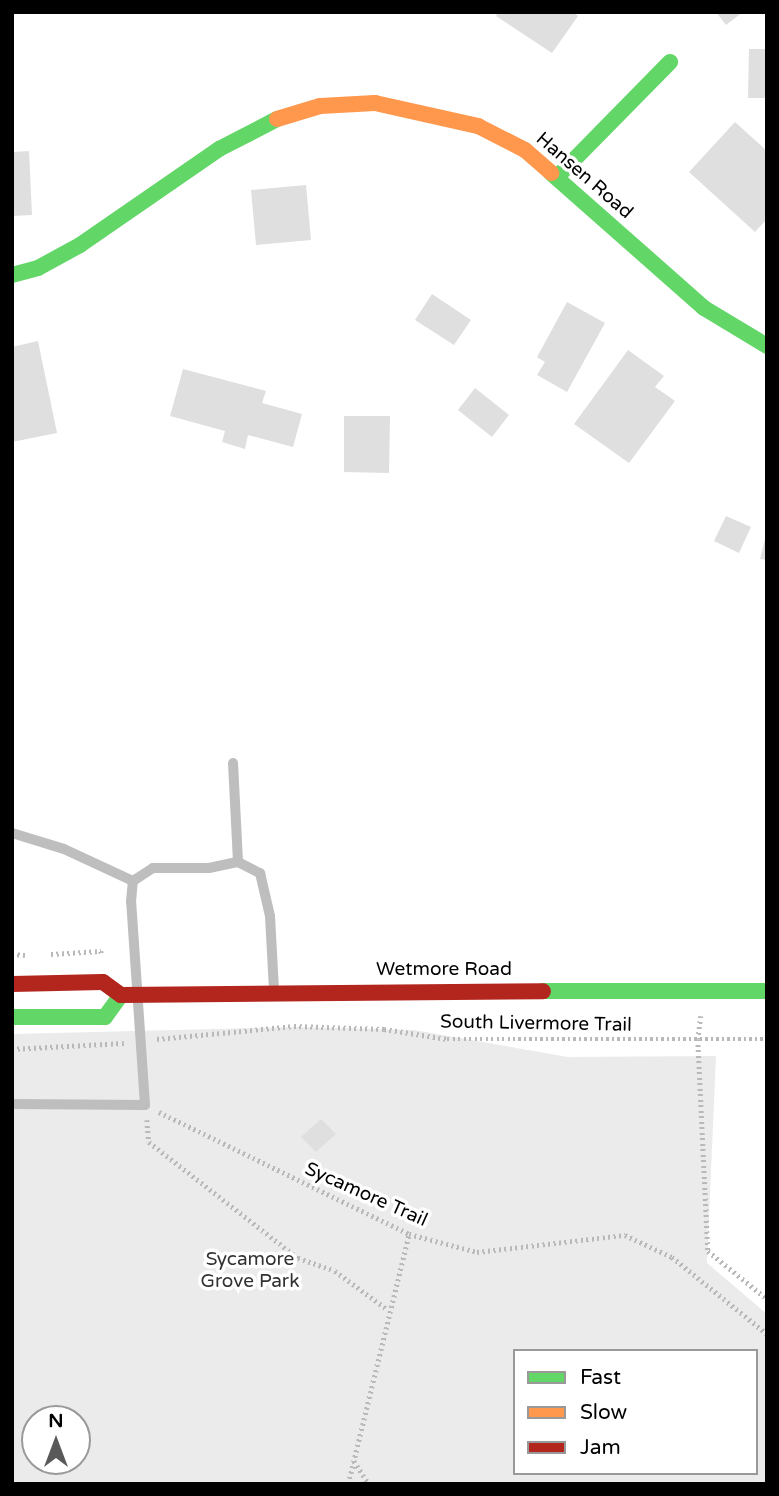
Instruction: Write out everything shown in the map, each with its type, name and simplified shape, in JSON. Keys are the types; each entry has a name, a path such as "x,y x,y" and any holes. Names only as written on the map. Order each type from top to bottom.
{"street":[{"path":"558,176 670,62"},
{"name":"Hansen Road","path":"12,275 38,268 80,244 219,149 267,122 320,106 375,103 478,126 525,150 558,176 704,308 767,346"},
{"name":"Wetmore Road","path":"12,984 103,982 129,995 274,991 767,991"},
{"path":"12,1017 106,1017 129,995"}],"lane":[{"path":"233,763 239,862"},
{"path":"12,833 64,849 134,881"},
{"path":"12,1104 145,1105 139,1041 129,995 131,902 134,881 153,868 209,868 239,862 260,873 271,916 274,991"}],"path":[{"path":"705,991 698,1040 708,1251 767,1299"},
{"name":"South Livermore Trail","path":"12,1049 139,1041 293,1026 384,1029 447,1040 767,1040"},
{"path":"145,1105 149,1142 298,1258 334,1271 387,1310"},
{"name":"Sycamore Trail","path":"145,1105 409,1234 477,1252 625,1235 671,1257 767,1334"},
{"path":"348,1484 386,1339 387,1310 409,1234"},
{"path":"354,1460 369,1484"}],"green space":[{"name":"Sycamore Grove Park","path":"295,1027 414,1030 568,1057 716,1056 707,1263 767,1314 767,1484 12,1484 12,1034"}],"building":[{"path":"498,12 573,12 578,16 552,53 496,16"},
{"path":"716,12 743,12 726,25"},
{"path":"749,49 767,49 767,98 748,98"},
{"path":"735,122 767,151 767,219 755,232 689,172"},
{"path":"29,151 32,215 12,216 12,152"},
{"path":"306,185 311,240 256,245 251,190"},
{"path":"432,294 471,320 454,345 415,320"},
{"path":"567,302 605,323 567,392 537,375 545,362 537,357"},
{"path":"38,341 57,433 12,442 12,347"},
{"path":"628,350 664,376 655,387 675,401 629,463 574,424"},
{"path":"183,369 266,391 262,403 302,414 293,447 248,435 245,449 222,442 225,431 170,416"},
{"path":"475,388 509,415 492,437 458,410"},
{"path":"344,416 390,416 389,473 344,472"},
{"path":"726,516 751,527 739,553 714,541"},
{"path":"767,535 767,560 760,559"},
{"path":"321,1119 336,1134 316,1152 301,1137"}],"traffic: fast":[{"path":"558,176 670,62"},
{"path":"12,275 38,268 80,245 219,149 277,119"},
{"path":"551,173 704,308 767,346"},
{"path":"543,991 767,991"},
{"path":"12,1017 105,1017 121,995"}],"traffic: slow":[{"path":"277,119 320,106 375,103 478,126 525,150 551,173"}],"traffic: jam":[{"path":"12,984 103,982 121,995 543,991"}]}
